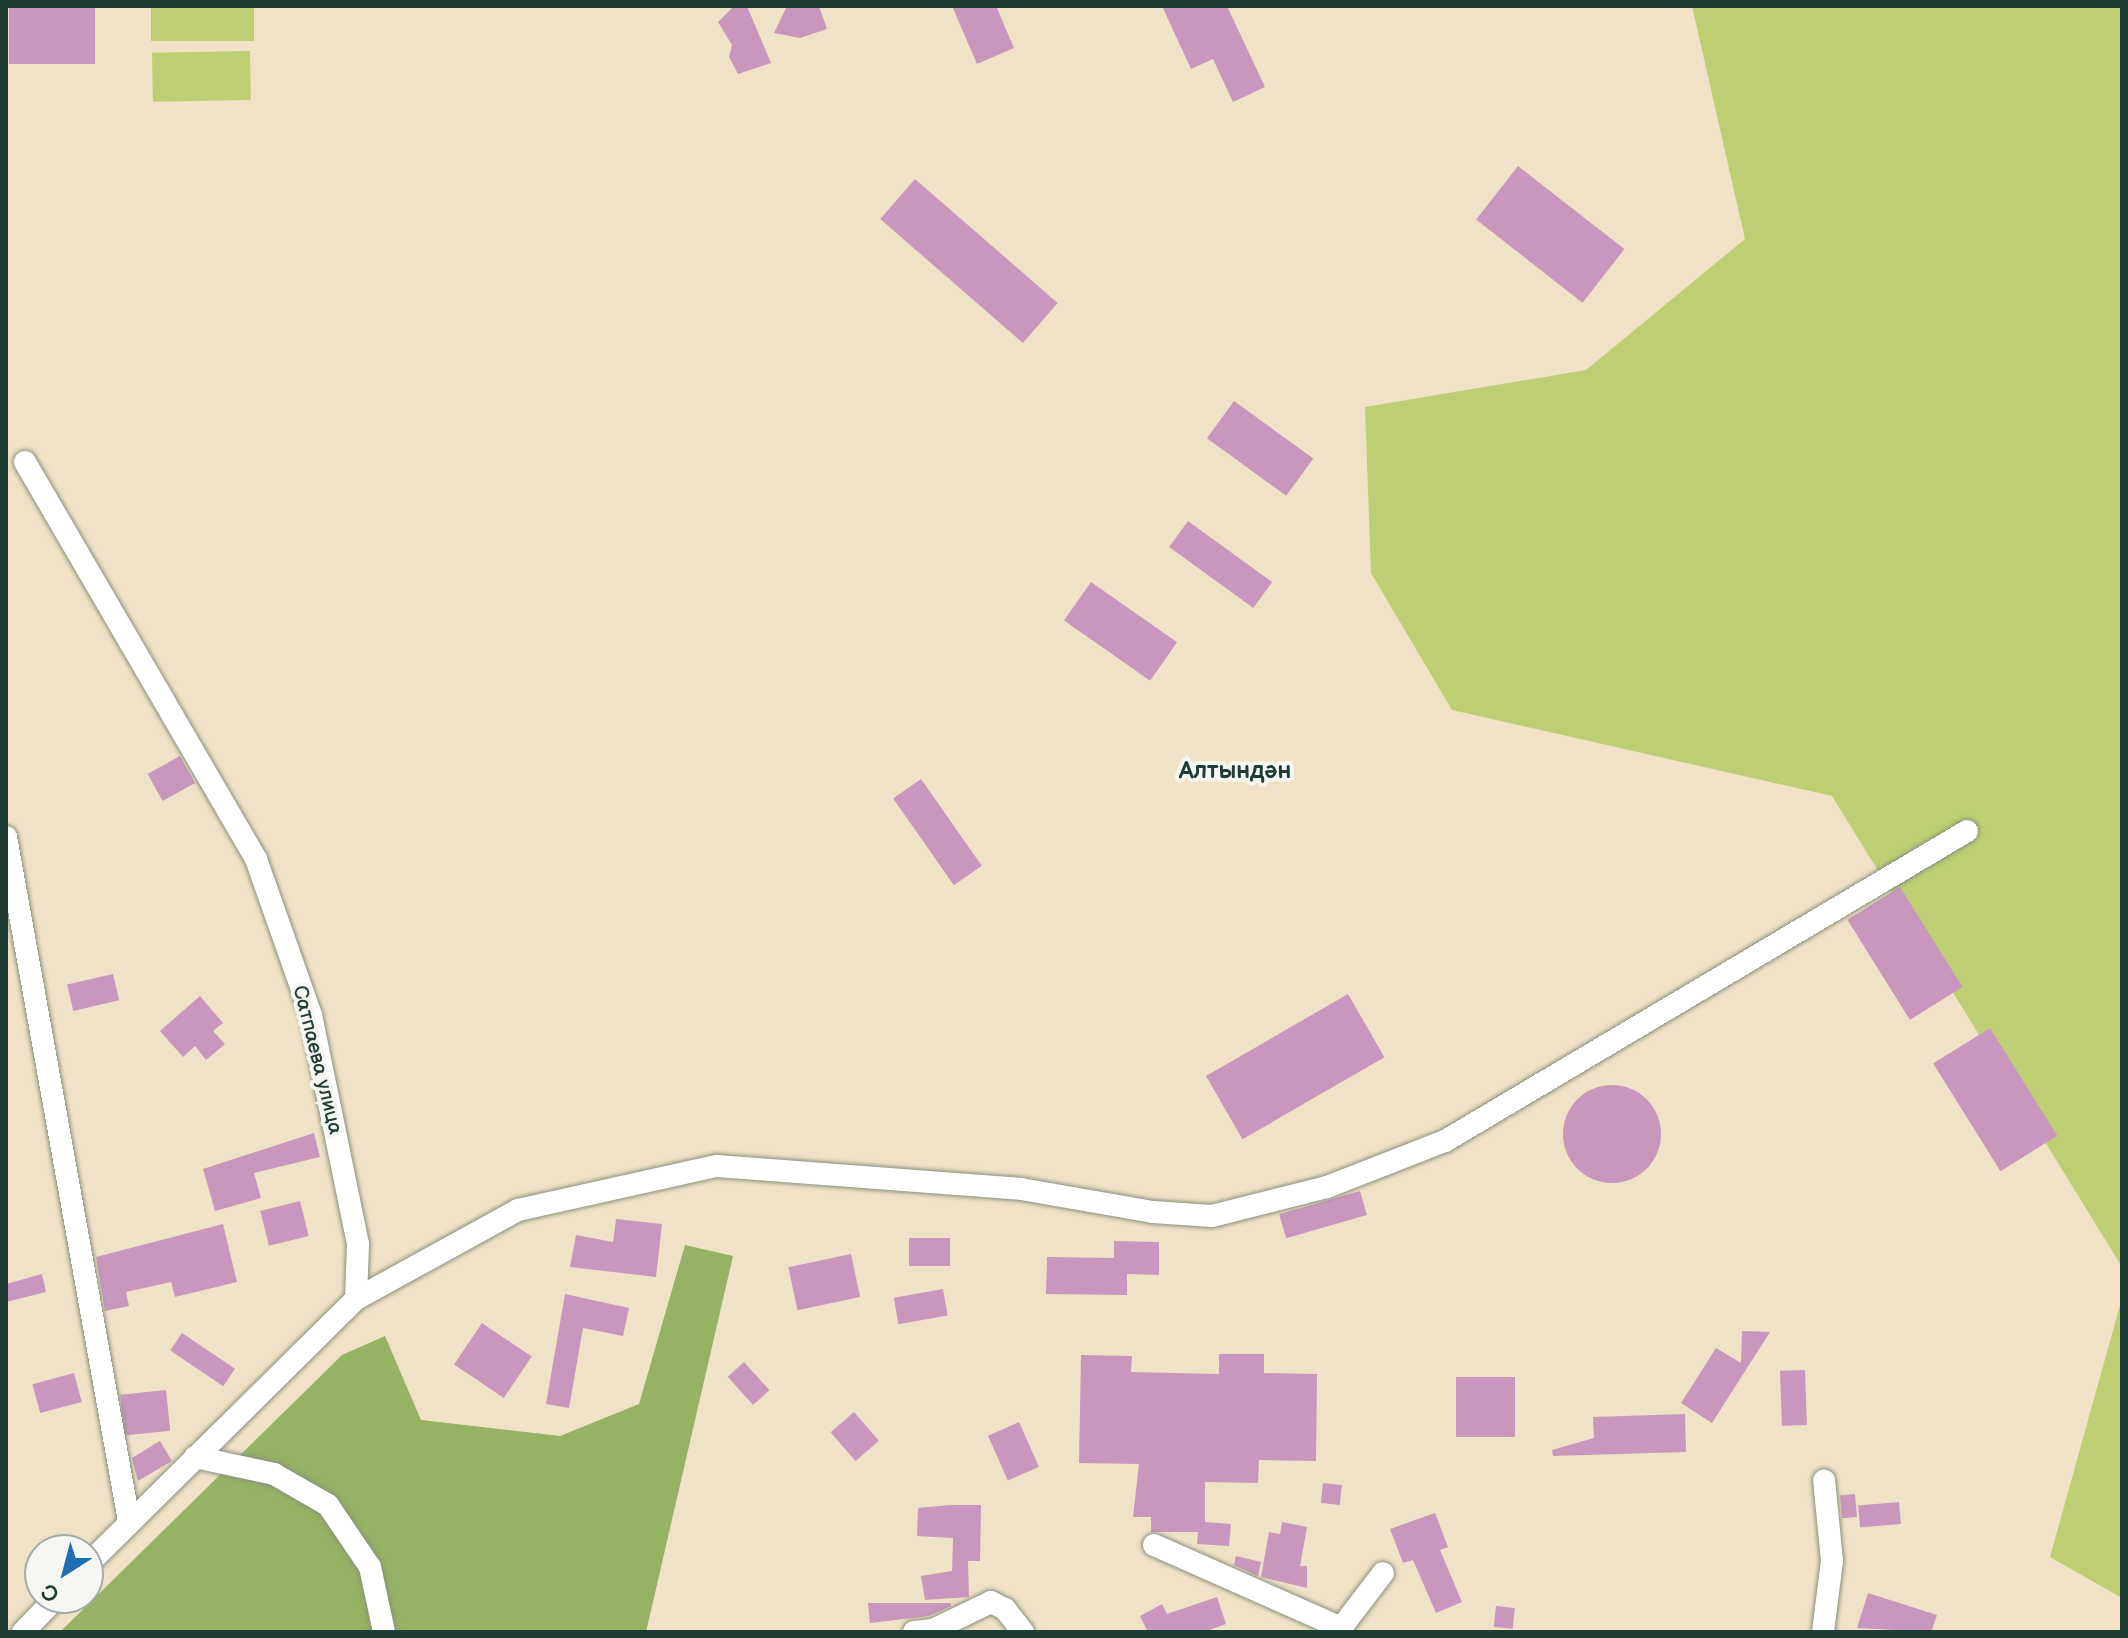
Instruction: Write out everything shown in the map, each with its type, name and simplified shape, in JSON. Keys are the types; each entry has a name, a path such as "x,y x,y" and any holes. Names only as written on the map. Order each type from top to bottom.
{"street":[{"name":"Сатпаева улица","path":"25,462 256,859 311,1015 358,1244 356,1299"},
{"path":"104,1547 356,1299 518,1210 717,1166 1021,1189 1153,1212 1212,1216 1327,1187 1445,1141 1967,831"},
{"path":"6,837 129,1521"},
{"path":"195,1457 274,1474 328,1505 370,1567 384,1632"},
{"path":"1823,1632 1832,1561 1824,1480"},
{"path":"1154,1545 1342,1630 1383,1573"},
{"path":"914,1632 933,1630 991,1602 1005,1609 1023,1632"},
{"path":"23,1632 40,1614"}],"green space":[{"path":"151,6 254,6 254,41 151,41"},
{"path":"1692,6 2122,6 2122,1267 1832,796 1452,710 1371,573 1365,407 1586,370 1745,239"},
{"path":"250,51 251,100 153,102 152,53"},
{"path":"685,1245 733,1256 646,1632 60,1632 78,1614 104,1614 104,1589 342,1355 385,1336 421,1420 560,1436 639,1404"},
{"path":"2122,1298 2122,1598 2050,1557"}],"building":[{"path":"9,6 95,6 95,64 9,64"},
{"path":"747,6 771,63 738,74 729,57 732,45 718,22 732,8"},
{"path":"787,6 819,6 827,29 800,38 774,33"},
{"path":"952,6 996,6 1014,48 977,64"},
{"path":"1162,6 1227,6 1265,87 1233,102 1213,59 1191,69"},
{"path":"1518,166 1624,249 1583,303 1476,220"},
{"path":"915,179 1058,303 1023,343 880,219"},
{"path":"1234,401 1313,459 1286,496 1207,438"},
{"path":"1188,521 1272,582 1253,608 1169,547"},
{"path":"1091,582 1177,642 1150,681 1064,621"},
{"path":"180,756 195,783 163,801 148,774"},
{"path":"921,779 982,866 954,885 893,799"},
{"path":"1900,887 1963,987 1910,1020 1847,920"},
{"path":"113,974 119,1000 73,1011 67,985"},
{"path":"1348,994 1384,1057 1242,1139 1206,1076"},
{"path":"200,996 223,1023 213,1031 225,1044 206,1060 195,1046 183,1057 160,1031"},
{"path":"1990,1028 2057,1136 2000,1171 1933,1064"},
{"path":"1612,1085 1631,1089 1647,1099 1657,1115 1661,1134 1657,1153 1647,1169 1631,1179 1612,1183 1593,1179 1577,1169 1567,1153 1563,1134 1567,1115 1577,1099 1593,1089"},
{"path":"314,1133 320,1157 254,1173 261,1198 215,1211 203,1169"},
{"path":"1360,1191 1367,1215 1286,1238 1279,1214"},
{"path":"300,1201 309,1236 269,1246 260,1211"},
{"path":"616,1219 662,1224 656,1277 570,1267 576,1235 613,1242"},
{"path":"223,1224 237,1282 175,1297 171,1282 126,1292 129,1306 105,1311 96,1257"},
{"path":"909,1238 950,1238 950,1266 909,1266"},
{"path":"1114,1241 1159,1242 1159,1275 1127,1274 1127,1295 1046,1294 1047,1257 1114,1258"},
{"path":"851,1254 860,1297 798,1310 788,1267"},
{"path":"42,1274 46,1292 6,1302 6,1284"},
{"path":"943,1289 948,1316 898,1324 894,1298"},
{"path":"565,1294 629,1308 623,1336 583,1328 569,1408 546,1404"},
{"path":"482,1323 532,1357 504,1398 454,1364"},
{"path":"1742,1331 1770,1332 1712,1423 1681,1403 1716,1348 1741,1363"},
{"path":"182,1333 235,1369 223,1386 170,1350"},
{"path":"1219,1354 1264,1354 1264,1373 1317,1374 1316,1461 1259,1460 1258,1483 1205,1482 1205,1522 1231,1524 1229,1546 1197,1544 1198,1532 1151,1532 1151,1517 1133,1517 1139,1464 1079,1463 1081,1355 1132,1356 1131,1372 1219,1374"},
{"path":"744,1362 769,1390 753,1405 728,1377"},
{"path":"1805,1370 1807,1425 1782,1426 1780,1371"},
{"path":"74,1373 82,1402 40,1413 32,1384"},
{"path":"1456,1377 1515,1377 1515,1437 1456,1437"},
{"path":"166,1390 170,1431 125,1436 120,1395"},
{"path":"854,1412 879,1441 856,1461 831,1432"},
{"path":"1685,1414 1686,1452 1553,1456 1552,1450 1594,1438 1593,1417"},
{"path":"1019,1422 1039,1467 1008,1481 988,1436"},
{"path":"160,1441 172,1461 138,1481 132,1458"},
{"path":"1323,1483 1342,1485 1340,1505 1321,1503"},
{"path":"1855,1494 1857,1517 1842,1518 1840,1495"},
{"path":"1899,1502 1901,1524 1860,1527 1858,1506"},
{"path":"981,1505 980,1561 968,1561 969,1597 925,1600 921,1576 952,1571 953,1538 917,1536 918,1508"},
{"path":"1435,1513 1448,1547 1440,1550 1462,1602 1436,1613 1413,1560 1403,1563 1390,1529"},
{"path":"1282,1522 1307,1527 1300,1566 1307,1566 1307,1588 1261,1577 1269,1532 1280,1534"},
{"path":"1236,1556 1261,1562 1258,1576 1234,1565"},
{"path":"1868,1593 1937,1615 1931,1632 1857,1628"},
{"path":"1217,1597 1226,1624 1204,1632 1148,1632 1140,1616 1162,1604 1167,1614"},
{"path":"868,1603 951,1603 951,1606 929,1616 870,1623"},
{"path":"1496,1606 1515,1608 1513,1629 1494,1627"}],"district":[{"name":"Алтындән","path":"1235,771"}]}
